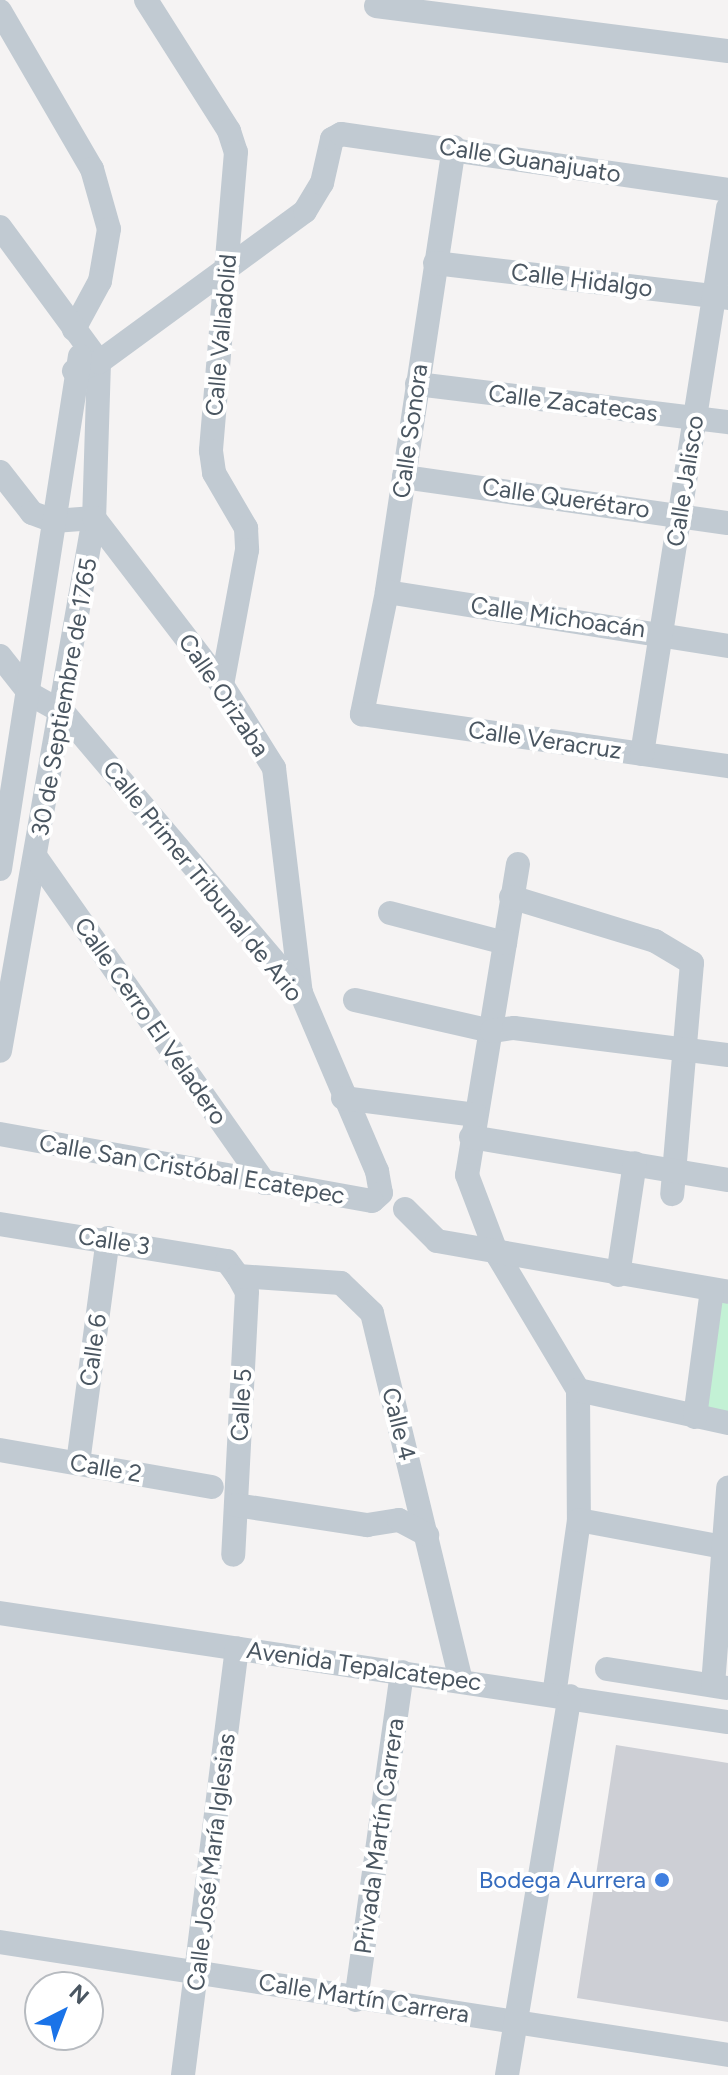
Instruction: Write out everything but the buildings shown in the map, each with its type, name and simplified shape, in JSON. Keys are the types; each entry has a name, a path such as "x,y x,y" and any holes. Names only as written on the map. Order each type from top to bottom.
{"street":[{"name":"Calle Valladolid","path":"146,0 229,131 236,152 211,451 214,473 246,528 247,550 222,685"},
{"path":"376,6 514,10 728,51"},
{"path":"0,11 92,169 109,229 86,345"},
{"name":"Calle Guanajuato","path":"226,269 311,203 322,183 332,139 341,134 454,147 728,190"},
{"name":"Calle Sonora","path":"362,714 387,592 454,147"},
{"name":"Calle Jalisco","path":"642,754 695,418 721,297 728,208"},
{"path":"0,227 86,345"},
{"name":"Calle Hidalgo","path":"435,263 721,297"},
{"path":"86,345 226,269"},
{"name":"30 de Septiembre de 1765","path":"0,869 30,694 74,371 86,345"},
{"name":"30 de Septiembre de 1765","path":"0,1051 63,712 94,518 86,345"},
{"name":"Calle Zacatecas","path":"417,384 728,422"},
{"path":"0,472 32,513 54,521 94,518"},
{"name":"Calle Querétaro","path":"404,477 680,513 728,523"},
{"name":"Calle Orizaba","path":"94,518 222,685 274,768 301,993"},
{"name":"Calle Michoacán","path":"387,592 661,632 728,646"},
{"path":"0,656 30,694 63,712"},
{"name":"Calle Primer Tribunal de Ario","path":"63,712 301,993 343,1098 377,1171 381,1193"},
{"name":"Calle Veracruz","path":"362,714 728,766"},
{"name":"Calle Cerro El Veladero","path":"37,859 265,1183"},
{"path":"507,2075 562,1696 579,1520 578,1390 497,1254 467,1175 518,864"},
{"path":"511,897 655,941 692,963 689,1050 672,1194"},
{"path":"390,913 505,943"},
{"path":"355,1000 492,1031 514,1028 728,1055"},
{"path":"343,1098 635,1163 728,1180"},
{"name":"Calle San Cristóbal Ecatepec","path":"0,1134 372,1201 381,1193"},
{"path":"618,1275 635,1163"},
{"path":"405,1209 437,1241 618,1275 724,1290 689,1416"},
{"name":"Calle 3","path":"0,1224 108,1238 232,1268"},
{"name":"Calle 6","path":"78,1463 108,1238"},
{"name":"Calle 5","path":"232,1268 247,1292 233,1555"},
{"name":"Calle 4","path":"232,1268 341,1283 372,1313 460,1678"},
{"path":"578,1390 728,1423"},
{"name":"Calle 2","path":"0,1450 212,1487"},
{"path":"607,1669 720,1686 728,1488"},
{"path":"236,1505 367,1525 399,1520 427,1535"},
{"path":"579,1520 724,1548"},
{"name":"Avenida Tepalcatepec","path":"0,1613 460,1678 728,1722"},
{"name":"Calle José María Iglesias","path":"183,2075 199,1971 237,1648"},
{"name":"Privada Martín Carrera","path":"356,2000 402,1672"},
{"name":"Calle Martín Carrera","path":"0,1942 199,1971 356,2000 515,2020 728,2055"}],"green space":[{"path":"714,1291 728,1294 728,1421 698,1416"}],"place":[{"name":"Bodega Aurrera","path":"662,1880"}]}
